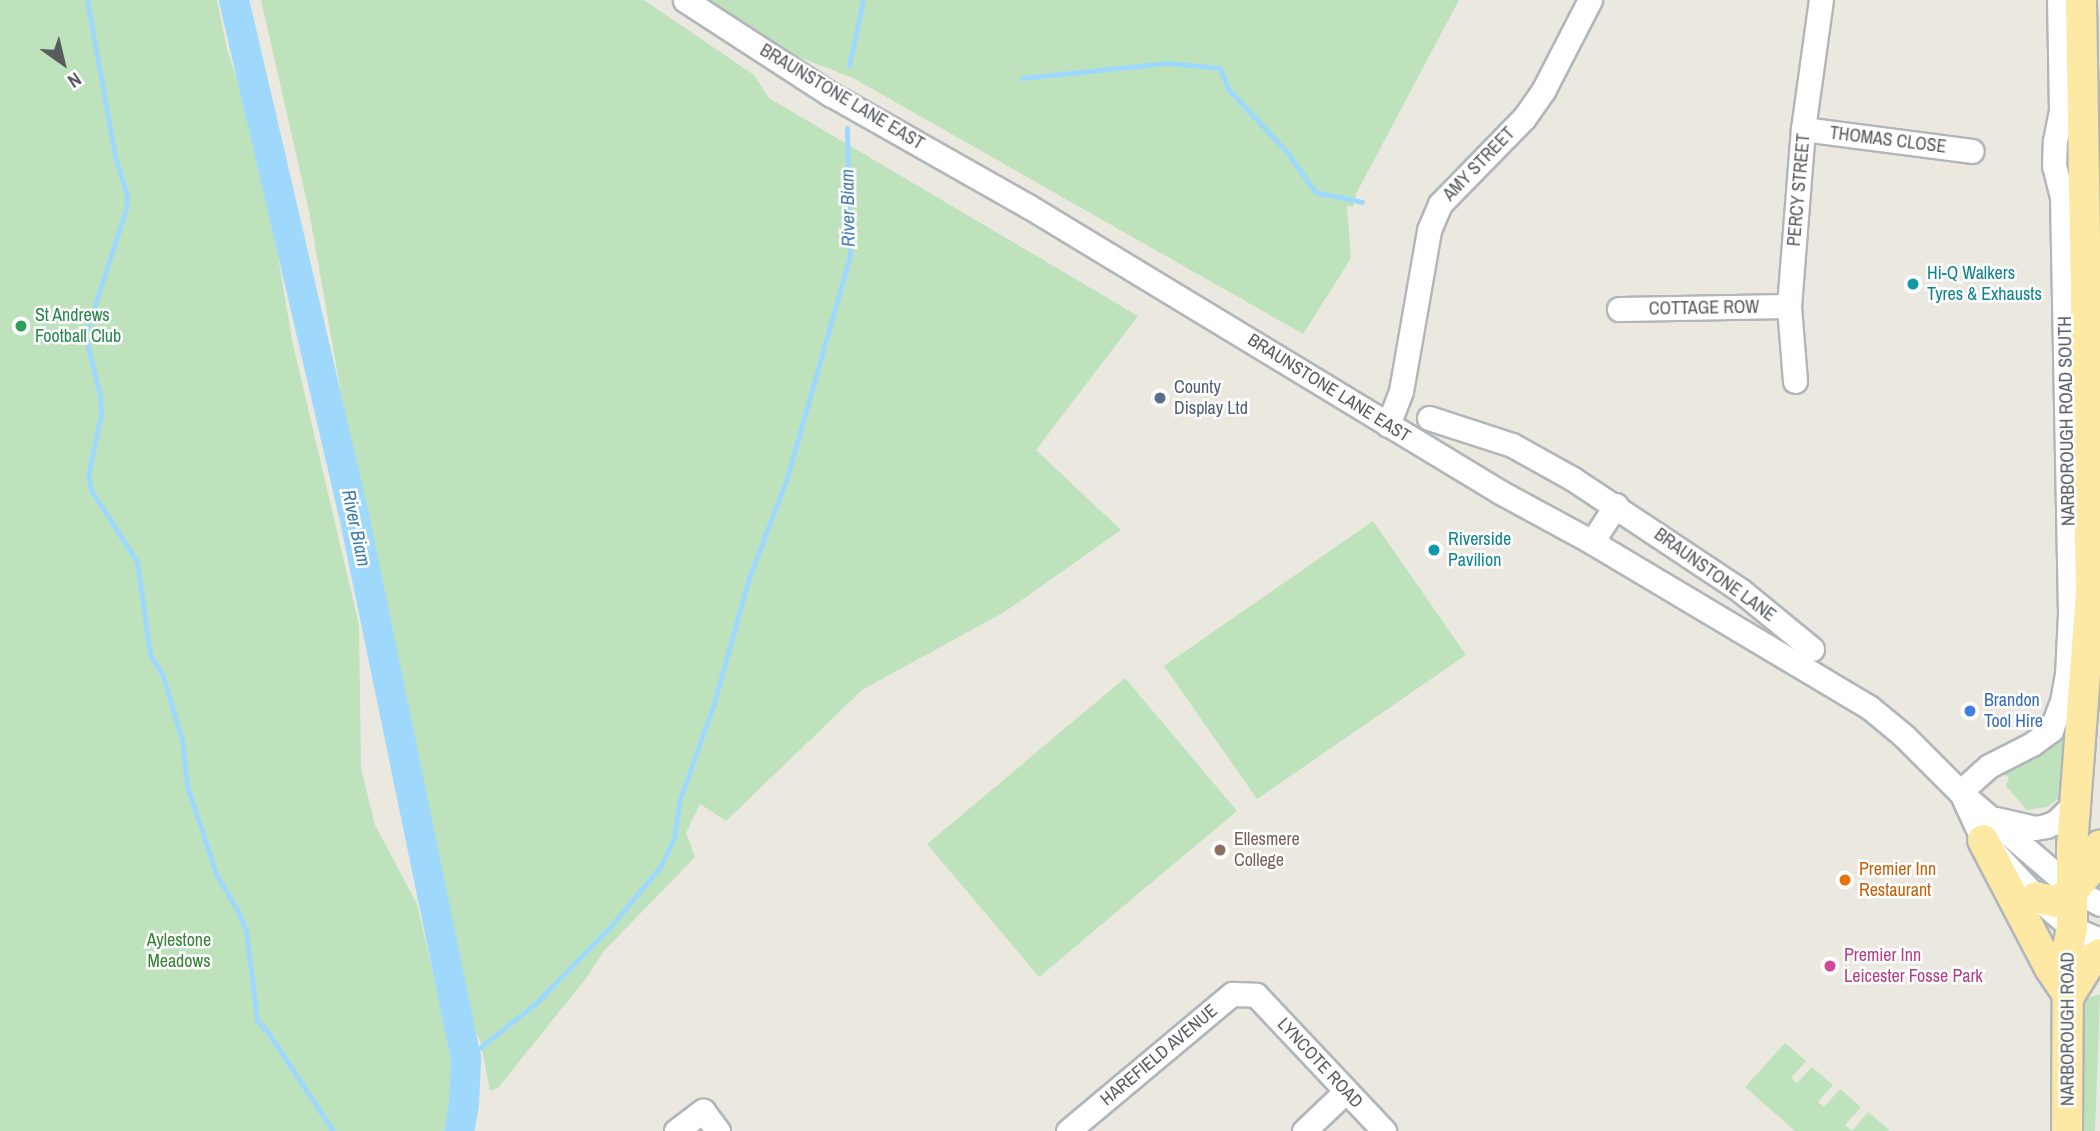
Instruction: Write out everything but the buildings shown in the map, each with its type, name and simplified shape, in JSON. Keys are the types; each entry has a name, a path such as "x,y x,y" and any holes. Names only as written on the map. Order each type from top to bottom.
{"main road":[{"name":"NARBOROUGH ROAD SOUTH","path":"2072,928 2074,804 2091,593 2081,0"},
{"path":"1988,829 2050,968 2069,996 2083,978 2092,959 2100,954"},
{"path":"2036,897 2056,902 2074,890 2088,873 2100,846"},
{"name":"NARBOROUGH ROAD","path":"2067,1131 2068,947 2072,928"}],"street":[{"name":"BRAUNSTONE LANE EAST","path":"685,0 830,94 1028,206 1388,425 1592,542 1869,707 1914,745 1960,792 2036,897 2072,928 2100,940"},
{"name":"AMY STREET","path":"1388,425 1401,391 1429,230 1440,204 1524,118 1544,89 1590,0"},
{"name":"PERCY STREET","path":"1795,381 1789,306 1803,129 1821,0"},
{"name":"NARBOROUGH ROAD SOUTH","path":"1960,792 1989,766 2032,744 2051,730 2062,702 2067,675 2070,613 2062,197 2054,166 2054,141 2061,111 2059,0"},
{"name":"THOMAS CLOSE","path":"1803,129 1972,151"},
{"name":"COTTAGE ROW","path":"1619,309 1789,306"},
{"name":"BRAUNSTONE LANE","path":"1429,418 1512,445 1616,505 1740,590 1812,649"},
{"path":"1592,542 1616,505"},
{"path":"1988,829 2035,828 2056,822 2074,804"},
{"name":"BRAUNSTONE LANE EAST","path":"1988,829 2074,890 2100,904"},
{"name":"HAREFIELD AVENUE","path":"1069,1131 1232,994 1256,995"},
{"name":"LYNCOTE ROAD","path":"1256,995 1384,1131"},
{"path":"1304,1131 1346,1091"},
{"path":"676,1131 702,1111 718,1131"}],"green space":[{"name":"Aylestone Meadows","path":"0,0 217,0 227,49 260,149 292,340 359,625 361,768 375,825 417,904 455,1069 444,1131 0,1131"},
{"path":"261,0 644,0 754,75 769,98 1138,316 1036,450 1121,530 1006,611 862,690 726,821 700,804 686,833 695,857 603,952 587,977 498,1088 490,1091 480,1040 461,1006 455,985 393,679 391,628 368,547 309,211"},
{"path":"707,0 1459,0 1357,192 1353,207 1347,206 1351,258 1303,334 853,78 786,52"},
{"path":"1373,521 1466,655 1257,799 1164,666"},
{"path":"1125,678 1237,811 1039,977 927,844"},
{"path":"2067,726 2059,798 2047,807 2027,810 2006,786 2009,778 2002,772 2061,741"},
{"path":"2100,994 2095,1131 2082,1131 2085,999"},
{"path":"1785,1043 1806,1061 1791,1078 1797,1083 1812,1067 1833,1085 1818,1102 1824,1107 1840,1089 1861,1107 1845,1125 1852,1131 1795,1131 1745,1087"},
{"path":"1868,1112 1889,1130 1852,1131"}],"waterway":[{"path":"87,0 115,156 127,195 126,209 85,335 100,395 101,414 88,475 91,490 137,562 150,655 163,676 182,740 187,786 217,876 237,909 246,931 257,1020 333,1131"},
{"name":"River Biam","path":"234,0 355,520 466,1059 464,1104 459,1131"},
{"name":"River Biam","path":"849,65 863,0"},
{"path":"1022,78 1167,63 1220,68 1228,89 1287,152 1315,192 1362,202"},
{"name":"River Biam","path":"466,1059 536,1003 610,927 660,867 674,838 679,802 714,703 749,578 787,478 850,255 847,128"}],"place":[{"name":"Hi-Q Walkers Tyres & Exhausts","path":"1913,284"},
{"name":"St Andrews Football Club","path":"21,326"},
{"name":"County Display Ltd","path":"1160,398"},
{"name":"Riverside Pavilion","path":"1434,550"},
{"name":"Brandon Tool Hire","path":"1970,711"},
{"name":"Ellesmere College","path":"1220,850"},
{"name":"Premier Inn Restaurant","path":"1845,880"},
{"name":"Premier Inn Leicester Fosse Park","path":"1830,966"}]}
